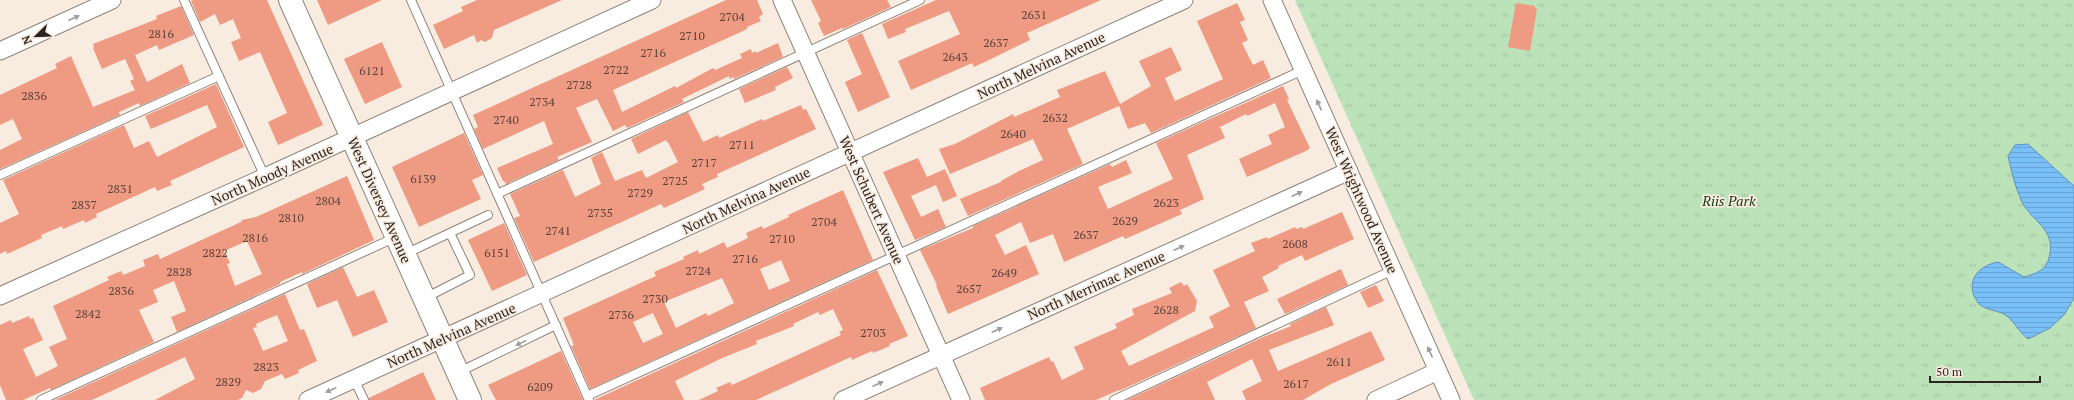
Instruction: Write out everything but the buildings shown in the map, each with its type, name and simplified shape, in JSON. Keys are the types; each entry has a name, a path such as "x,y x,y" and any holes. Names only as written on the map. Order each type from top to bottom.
{"main road":[{"name":"West Diversey Avenue","path":"290,0 470,400"}],"street":[{"path":"0,51 112,0"},
{"name":"North Moody Avenue","path":"0,296 265,178 652,0"},
{"name":"West Schubert Avenue","path":"782,0 961,400"},
{"name":"North Melvina Avenue","path":"308,400 1184,0"},
{"name":"West Wrightwood Avenue","path":"1272,0 1451,400"},
{"name":"North Merrimac Avenue","path":"843,400 1348,171"},
{"path":"1376,400 1438,372"}],"lane":[{"path":"184,0 265,178"},
{"path":"411,0 588,398 896,255 1304,70"},
{"path":"497,194 920,0"},
{"path":"0,175 219,76"},
{"path":"41,400 401,246 450,233 488,215"},
{"path":"424,298 470,275 450,233"},
{"path":"1114,400 1393,270"},
{"path":"458,373 556,325"},
{"path":"354,379 364,400"}],"green space":[{"name":"Riis Park","path":"1295,0 2074,0 2074,400 1474,400"}],"water":[{"path":"2028,144 2074,186 2074,298 2064,315 2050,328 2028,339 2007,316 1979,304 1974,296 1972,284 1977,273 1981,269 1998,262 2024,277 2040,271 2048,262 2051,248 2049,239 2042,226 2025,208 2021,200 2013,178 2008,156 2015,145"}]}
